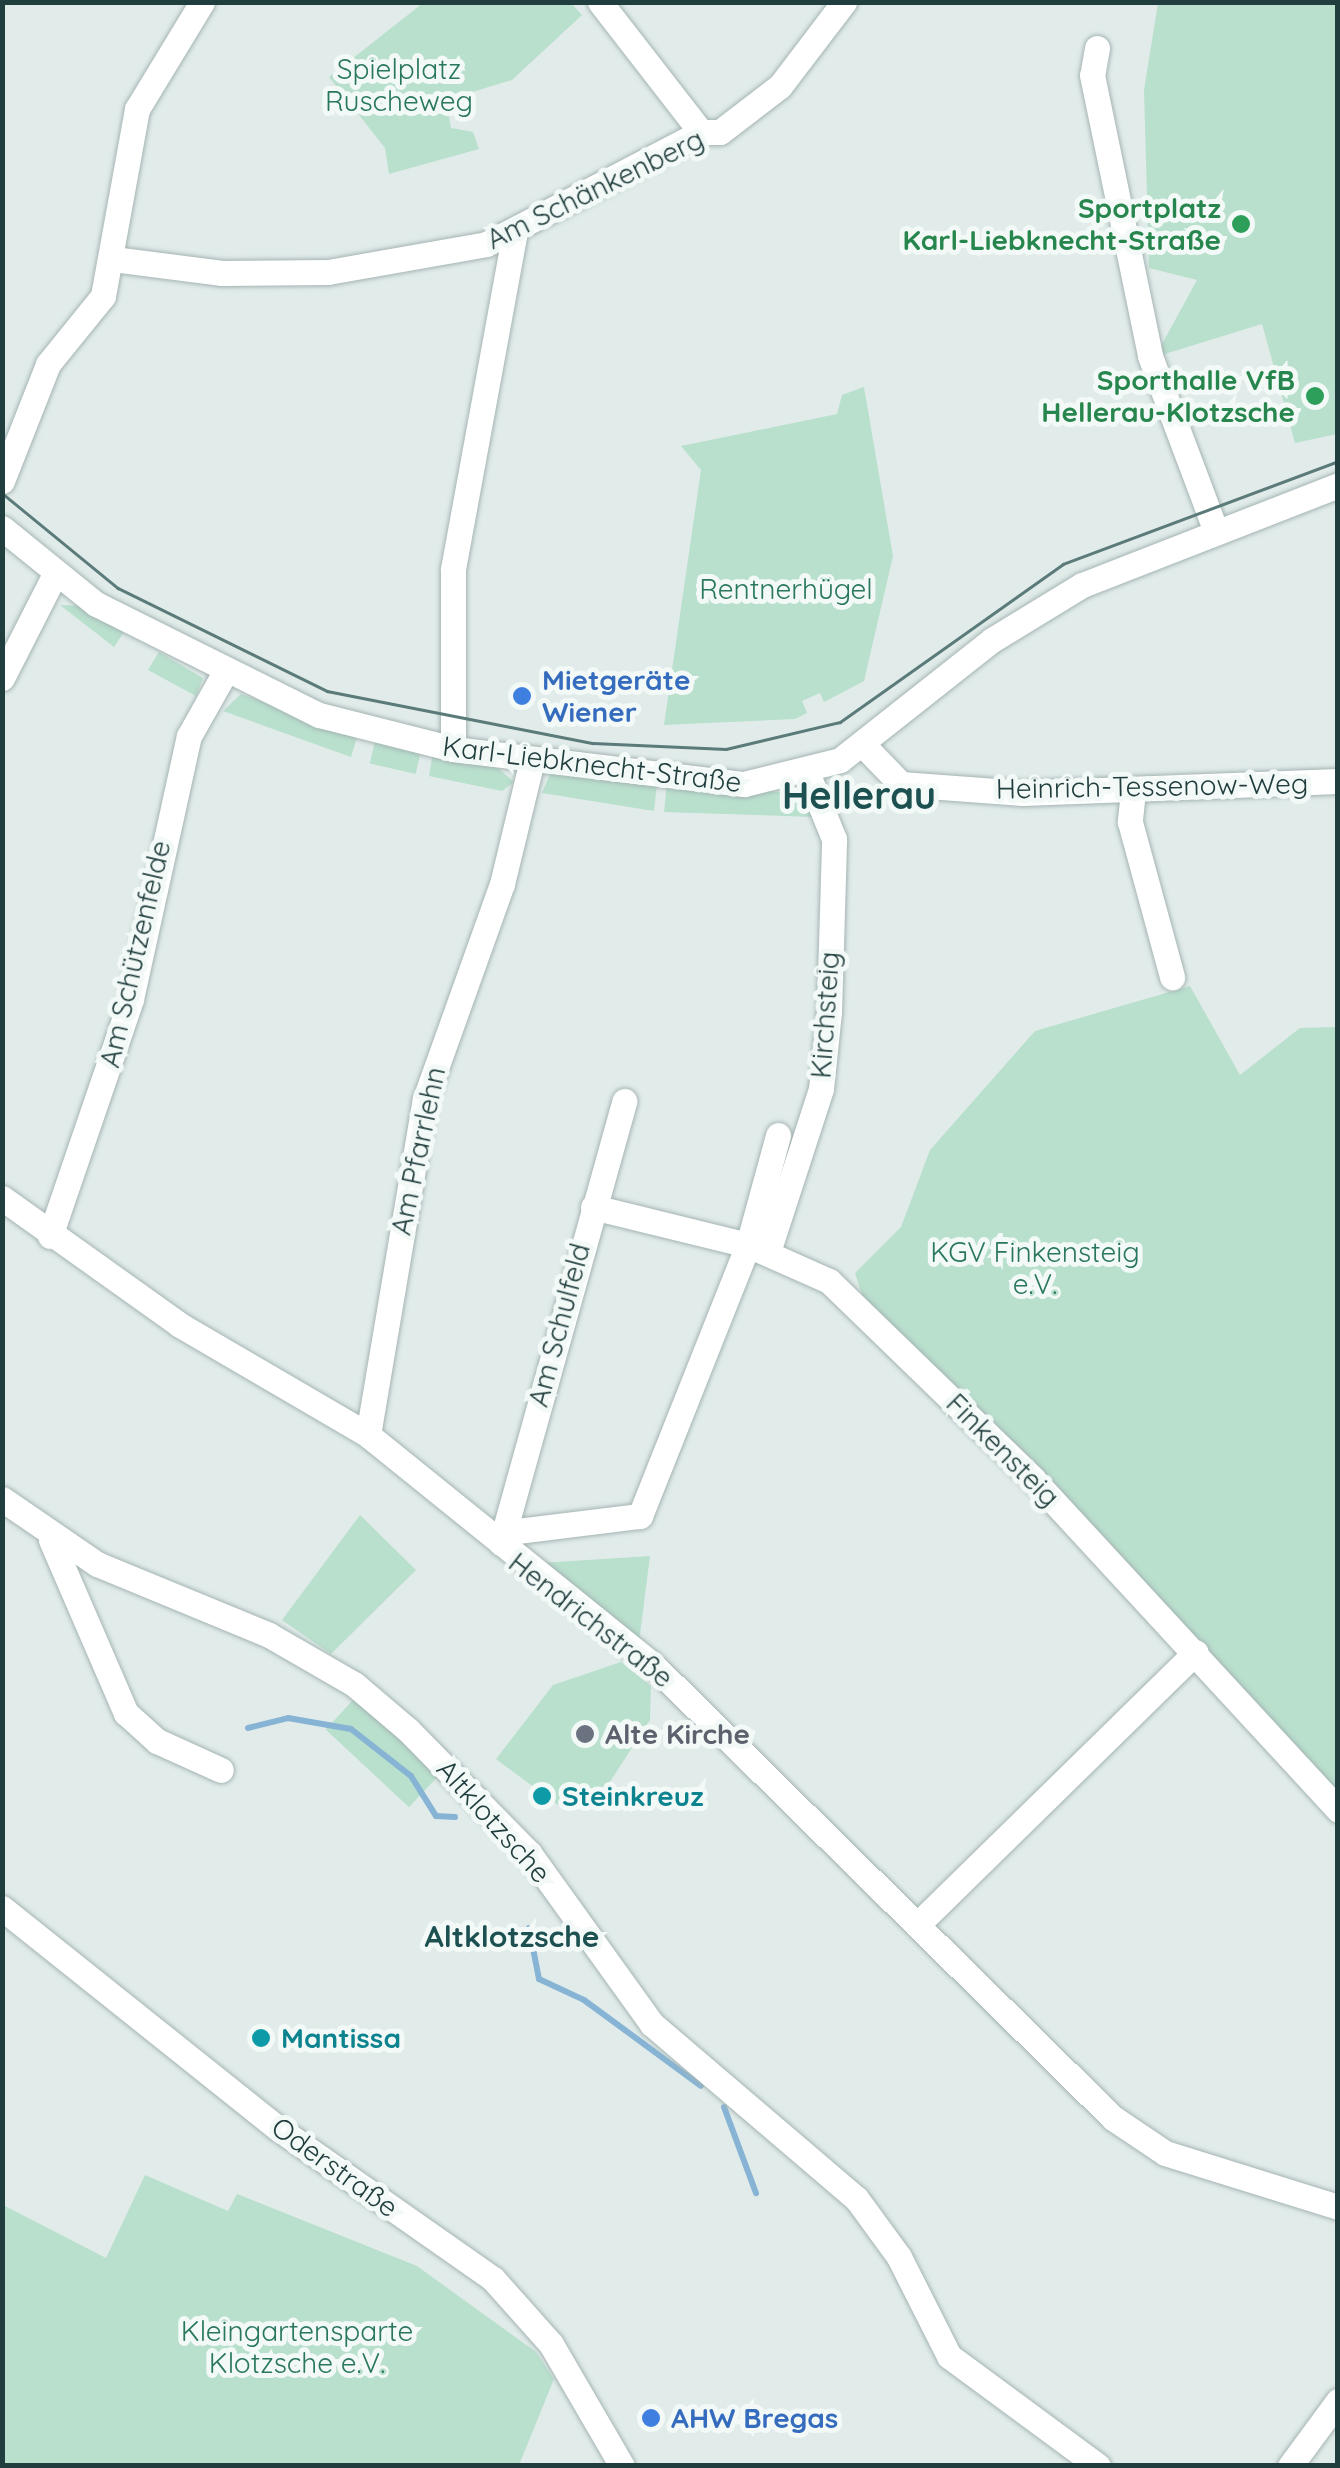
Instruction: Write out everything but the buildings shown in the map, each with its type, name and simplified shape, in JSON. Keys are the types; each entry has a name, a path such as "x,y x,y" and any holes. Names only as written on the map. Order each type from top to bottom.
{"street":[{"path":"2,481 21,416 103,296 113,259 137,108 202,2"},
{"path":"600,2 710,132"},
{"name":"Am Schänkenberg","path":"113,259 222,274 328,272 446,256 515,231 710,132 780,86 844,2"},
{"path":"1097,48 1092,75 1150,356 1214,526"},
{"path":"453,748 453,570 515,231"},
{"name":"Karl-Liebknecht-Straße","path":"2,528 54,576 224,674 319,715 453,748 744,784 808,775 864,746 1034,612 1214,526 1338,485"},
{"path":"2,678 54,576"},
{"name":"Am Schützenfelde","path":"50,1236 130,999 189,736 224,674"},
{"name":"Heinrich-Tessenow-Weg","path":"864,746 901,784 1134,790 1338,781"},
{"name":"Am Pfarrlehn","path":"368,1435 428,1089 502,884 532,760"},
{"name":"Kirchsteig","path":"504,1540 640,1516 758,1249 821,1089 829,1012 834,840 808,775"},
{"path":"1134,790 1137,854 1172,977"},
{"name":"Am Schulfeld","path":"504,1540 624,1101"},
{"name":"Kirchsteig","path":"758,1249 778,1135"},
{"name":"Hendrichstraße","path":"2,1198 50,1236 368,1435 504,1540 652,1664 1139,2136 1166,2153 1338,2208"},
{"name":"Finkensteig","path":"593,1207 758,1249 843,1295 1196,1652 1338,1810"},
{"name":"Altklotzsche","path":"2,1498 51,1540 269,1635 354,1684 408,1730 529,1853 652,2024 856,2198 899,2257 949,2356 1098,2466"},
{"path":"51,1540 126,1712 157,1740 221,1770"},
{"path":"917,1925 1196,1652"},
{"name":"Oderstraße","path":"2,1908 280,2130 493,2279 551,2344 622,2466"},
{"path":"1290,2466 1338,2401"}],"green space":[{"name":"Spielplatz Ruscheweg","path":"423,3 571,3 582,15 512,80 446,100 451,128 473,132 479,149 389,174 385,148 329,77"},
{"name":"Sportplatz Karl-Liebknecht-Straße","path":"1158,3 1337,3 1337,434 1295,443 1262,324 1155,357 1197,280 1149,268 1144,90"},
{"name":"Rentnerhügel","path":"864,387 893,556 864,681 824,702 820,693 802,701 807,713 795,719 664,725 701,470 681,446 837,414 842,395"},
{"path":"60,605 84,606 124,632 114,647"},
{"path":"159,652 203,678 196,696 148,670"},
{"path":"241,694 357,737 351,757 223,711"},
{"path":"375,741 421,752 416,774 370,763"},
{"path":"433,753 493,764 514,782 502,791 429,776"},
{"path":"551,772 657,784 654,811 542,793"},
{"path":"667,784 794,793 814,817 664,812"},
{"name":"KGV Finkensteig e.V.","path":"1190,986 1240,1075 1300,1028 1337,1027 1337,1790 863,1298 855,1273 901,1227 930,1150 1035,1031"},
{"path":"360,1515 416,1570 331,1654 282,1620"},
{"path":"650,1556 639,1642 540,1563"},
{"path":"621,1662 651,1686 650,1720 606,1788 558,1805 496,1759 553,1685"},
{"path":"355,1698 438,1776 409,1807 326,1729"},
{"name":"Kleingartensparte Klotzsche e.V.","path":"145,2175 228,2211 237,2194 417,2266 536,2352 554,2379 519,2465 3,2465 3,2205 106,2258"}],"waterway":[{"path":"248,1728 288,1718 351,1729 411,1776 436,1816 455,1817"},
{"path":"529,1928 539,1979 584,2000 701,2086"},
{"path":"724,2107 756,2193"}],"tram line":[{"path":"2,493 118,588 327,691 593,743 726,749 840,722 1063,564 1338,461"}],"place":[{"name":"Sportplatz Karl-Liebknecht-Straße","path":"1241,224"},
{"name":"Sporthalle VfB Hellerau-Klotzsche","path":"1315,396"},
{"name":"Mietgeräte Wiener","path":"522,696"},
{"name":"Alte Kirche","path":"585,1734"},
{"name":"Steinkreuz","path":"542,1796"},
{"name":"Mantissa","path":"261,2038"},
{"name":"AHW Bregas","path":"651,2418"}],"district":[{"name":"Hellerau","path":"859,796"},
{"name":"Altklotzsche","path":"512,1936"}]}
